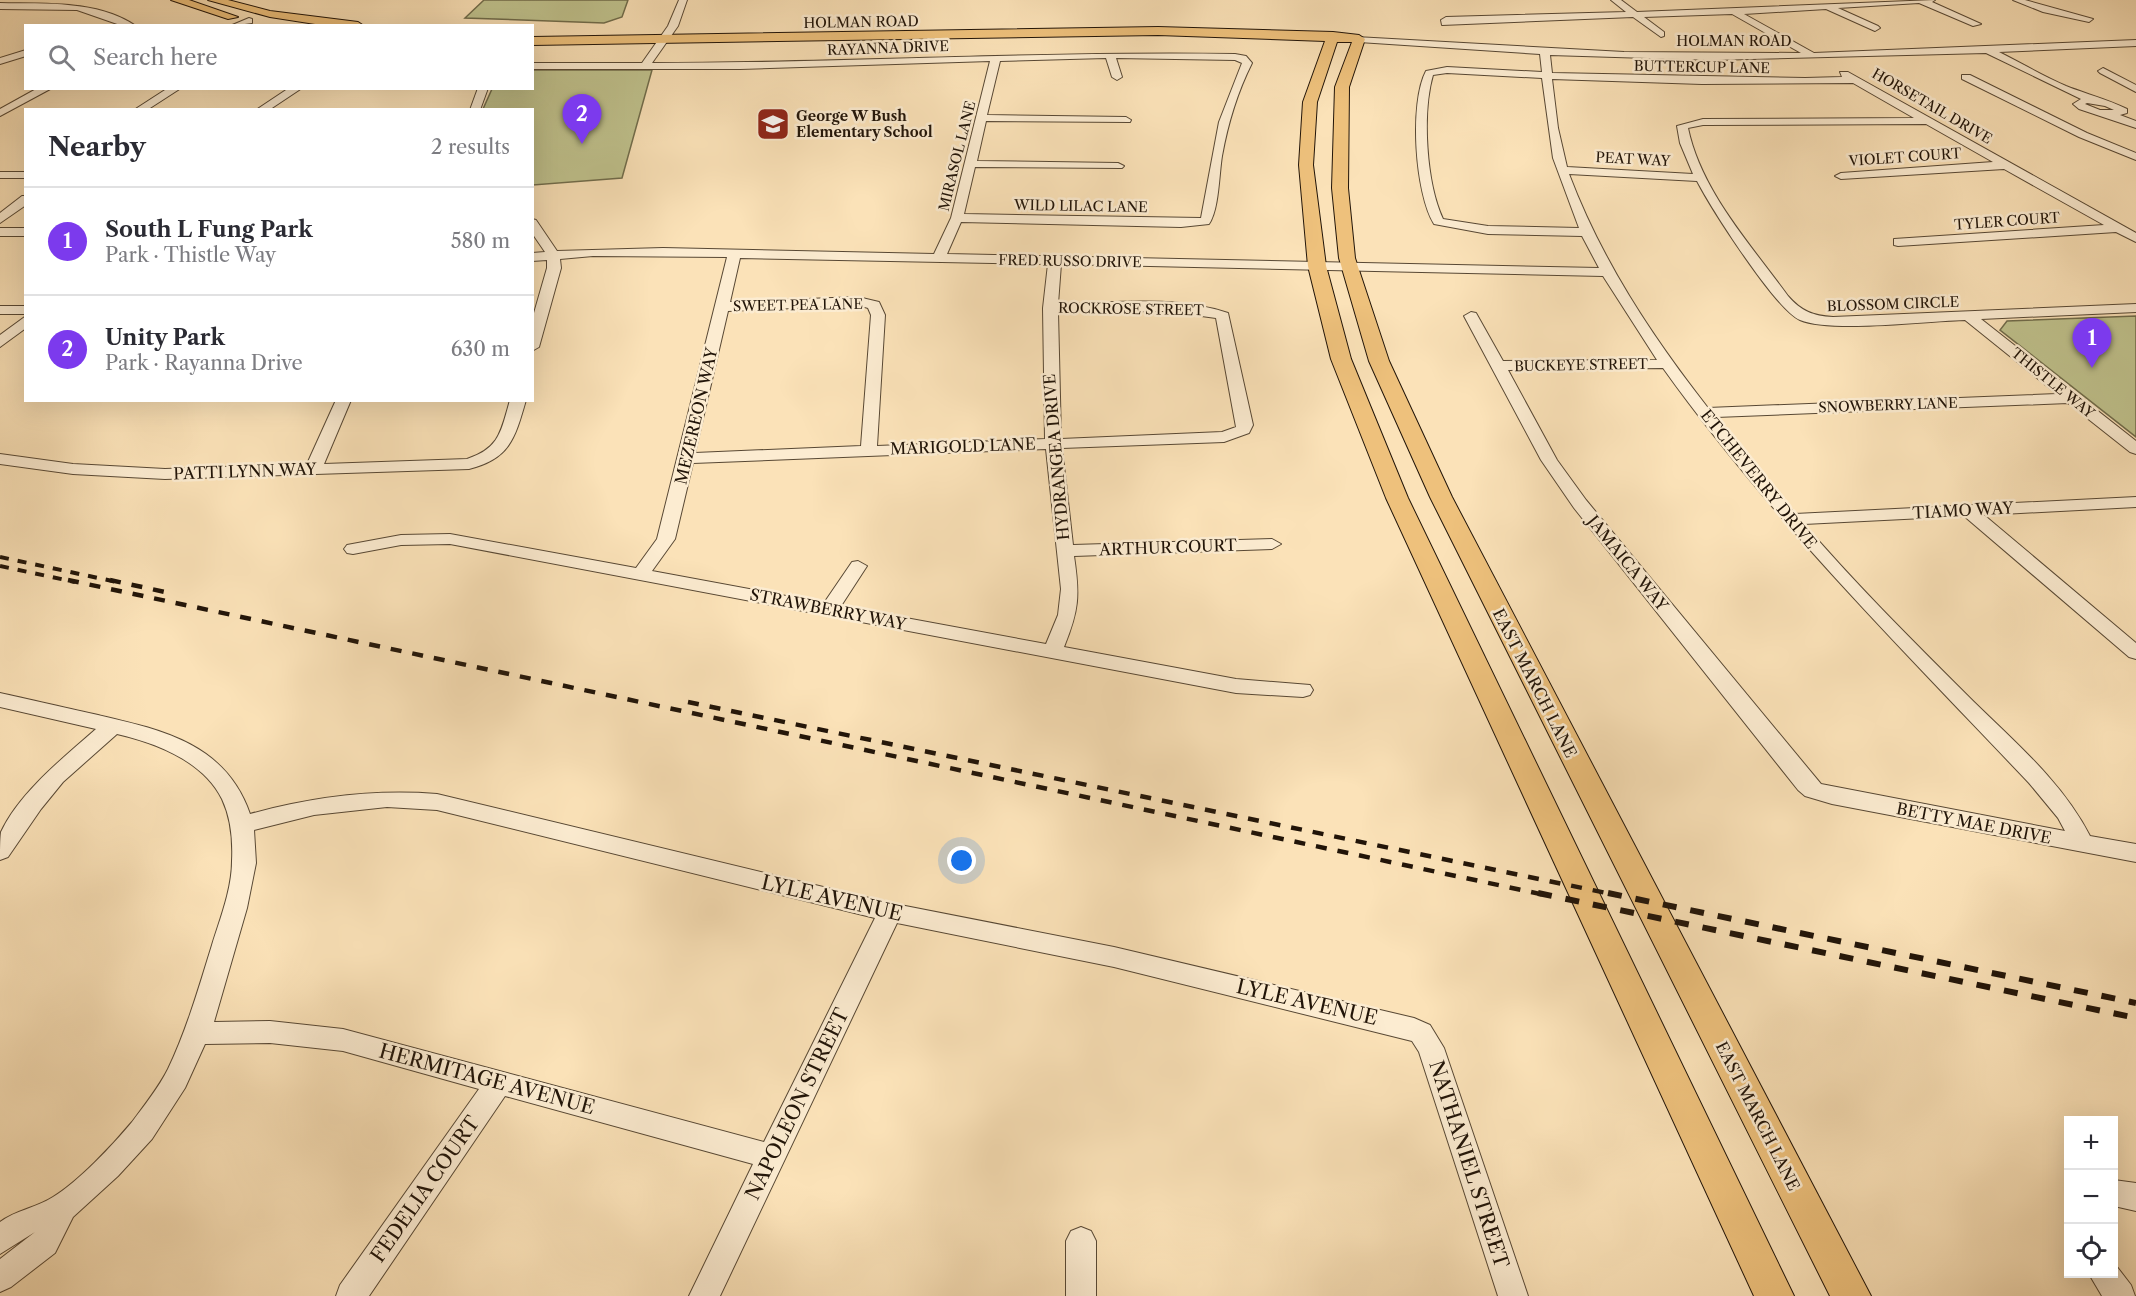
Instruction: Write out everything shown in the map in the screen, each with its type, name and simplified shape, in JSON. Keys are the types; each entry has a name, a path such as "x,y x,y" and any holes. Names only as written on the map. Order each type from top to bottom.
{"main road":[{"path":"177,0 252,23"},
{"path":"214,0 289,18 341,24"},
{"path":"675,23 690,29 803,33"},
{"name":"HOLMAN ROAD","path":"534,32 666,38 1178,26 1317,32 1333,36"},
{"name":"HOLMAN ROAD","path":"534,41 1158,31 1333,36 1359,39"},
{"path":"1333,36 1316,79 1306,133 1308,203 1317,266 1341,358 1397,498 1774,1296"},
{"name":"EAST MARCH LANE","path":"1359,39 1342,87 1340,102 1340,188 1349,267 1379,361 1441,497 1851,1296"}],"street":[{"path":"645,66 675,23 683,0"},
{"path":"1615,0 1661,34"},
{"name":"HORSETAIL DRIVE","path":"1714,0 2136,238"},
{"path":"1815,0 1875,28"},
{"path":"1919,0 1976,24"},
{"path":"1445,23 1446,20 1734,12 1931,0"},
{"path":"2017,0 2046,10 2089,19"},
{"path":"0,6 76,7 95,11 123,24"},
{"path":"1535,17 1551,30"},
{"name":"HOLMAN ROAD","path":"1359,39 1545,52 1684,56 1812,56 2136,43"},
{"path":"1985,49 2060,87 2093,100 2103,109"},
{"path":"0,50 23,55"},
{"name":"ETCHEVERRY DRIVE","path":"1545,52 1550,118 1562,170 1587,232 1608,272 1667,364 1790,519 1838,573 2037,777 2067,813 2082,843"},
{"path":"0,61 23,55"},
{"path":"1110,55 1117,77"},
{"name":"RAYANNA DRIVE","path":"534,66 645,66 1110,55 1243,58 1247,63 1237,83 1218,140 1209,194 1209,216 1205,221"},
{"name":"MIRASOL LANE","path":"939,258 957,218 996,58"},
{"name":"BUTTERCUP LANE","path":"1587,232 1458,227 1446,225 1434,215 1425,162 1422,123 1429,73 1447,70 1547,76 1723,81 1856,80"},
{"path":"2103,71 2136,89"},
{"path":"1966,77 2055,113 2136,157"},
{"path":"2060,87 2079,104 2103,109 2136,124"},
{"path":"0,113 43,90"},
{"path":"142,108 173,90"},
{"path":"264,108 294,90"},
{"path":"476,108 482,90"},
{"path":"2055,113 2093,100"},
{"path":"2055,113 2127,107 2136,124"},
{"path":"981,118 1126,120"},
{"name":"BLOSSOM CIRCLE","path":"1929,121 1684,124 1682,130 1702,178 1742,243 1797,313 1808,318 1833,321 2136,308"},
{"path":"970,164 1118,166"},
{"name":"VIOLET COURT","path":"1841,176 2007,165"},
{"name":"PEAT WAY","path":"1562,170 1702,178"},
{"path":"0,175 24,174"},
{"path":"0,219 24,201"},
{"name":"WILD LILAC LANE","path":"957,218 1181,223 1205,221"},
{"path":"534,226 553,255 554,268 534,340"},
{"name":"TYLER COURT","path":"1898,242 2119,228"},
{"path":"0,232 24,232"},
{"name":"FRED RUSSO DRIVE","path":"534,257 630,251 1608,272"},
{"name":"MEZEREON WAY","path":"642,573 666,539 735,253"},
{"name":"HYDRANGEA DRIVE","path":"1053,650 1067,615 1070,589 1048,392 1050,308 1055,260"},
{"name":"SWEET PEA LANE","path":"721,307 858,302 874,305 878,315 869,449"},
{"name":"ROCKROSE STREET","path":"1050,308 1189,307 1213,311 1223,316 1245,425 1238,434"},
{"path":"0,310 24,310"},
{"name":"JAMAICA WAY","path":"1471,316 1496,366 1549,460 1580,504 1799,777 1813,790"},
{"name":"THISTLE WAY","path":"1969,316 2136,449"},
{"path":"0,343 24,323"},
{"name":"BUCKEYE STREET","path":"1496,366 1667,364"},
{"name":"SNOWBERRY LANE","path":"1704,413 2071,398"},
{"path":"313,469 343,402"},
{"name":"PATTI LYNN WAY","path":"0,459 117,473 176,474 469,464 489,458 506,444 517,402"},
{"name":"MARIGOLD LANE","path":"687,458 869,449 1224,437 1238,434"},
{"name":"TIAMO WAY","path":"1790,519 2136,502"},
{"path":"1968,510 2136,653"},
{"name":"STRAWBERRY WAY","path":"353,549 388,540 450,539 642,573 1236,686 1303,690"},
{"name":"ARTHUR COURT","path":"1064,551 1272,544"},
{"path":"829,610 858,566"},
{"path":"0,700 114,725 158,738 201,761 220,778 233,798 242,825 244,863 235,908 197,1034 176,1080 142,1130 108,1167 63,1208 45,1243 0,1277"},
{"path":"0,851 33,802 55,777 114,725"},
{"name":"BETTY MAE DRIVE","path":"1813,790 1832,796 2136,853"},
{"name":"LYLE AVENUE","path":"242,825 286,812 329,803 367,799 436,802 890,912 1125,960 1388,1021 1421,1033"},
{"name":"NAPOLEON STREET","path":"704,1296 890,912"},
{"name":"HERMITAGE AVENUE","path":"197,1034 243,1030 287,1032 343,1040 772,1157"},
{"name":"NATHANIEL STREET","path":"1421,1033 1431,1048 1437,1064 1513,1296"},
{"name":"FEDELIA COURT","path":"351,1296 499,1083"},
{"path":"2118,1194 2136,1197"},
{"path":"0,1240 23,1223 63,1208"},
{"path":"1081,1241 1081,1296"},
{"path":"2107,1278 2120,1296"}],"green space":[{"path":"484,0 628,0 622,17 604,23 465,18"},
{"path":"534,70 652,70 622,178 534,185 534,108 483,108 492,90 534,90"},
{"path":"2136,316 2136,437 2000,330 2007,321"}],"railway":[{"path":"0,557 117,582"},
{"path":"0,566 75,582"},
{"path":"68,580 1545,895"},
{"path":"110,580 174,594"},
{"path":"688,702 1616,895"},
{"path":"1538,893 2136,1018"},
{"path":"1608,893 2136,1003"}],"place":[{"name":"George W Bush Elementary School","path":"773,124"},
{"name":"Unity Park","path":"582,144"},
{"name":"South L Fung Park","path":"2092,368"}]}
